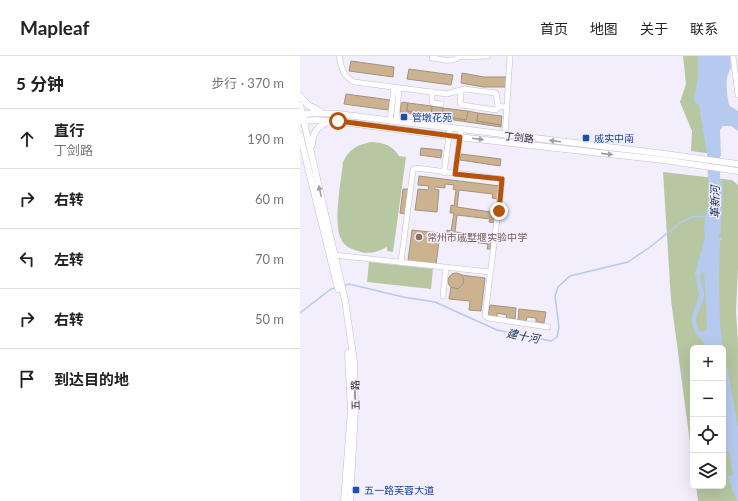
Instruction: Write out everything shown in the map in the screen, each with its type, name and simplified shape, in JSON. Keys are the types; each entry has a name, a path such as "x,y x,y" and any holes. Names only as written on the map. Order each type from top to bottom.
{"main road":[{"path":"300,96 308,105 316,110 332,114"},
{"name":"五一路","path":"300,105 334,256 349,360 351,410 344,501"},
{"name":"丁剑路","path":"302,118 313,113 332,114 665,154 725,166 738,171"},
{"name":"丁剑路","path":"302,118 663,160 705,163"},
{"path":"312,154 312,138 318,128 326,123 338,121"},
{"name":"五一路","path":"300,135 339,287 354,362 355,411 350,501"},
{"name":"丁剑路","path":"725,166 738,164"}],"street":[{"path":"339,56 344,74 347,78 354,82 447,94 464,89 496,93 498,108 496,110 462,105 460,103 461,93 458,91"},
{"path":"432,58 455,60 458,57 488,56"},
{"path":"505,135 510,56"},
{"path":"733,56 738,95"},
{"path":"393,121 397,88"},
{"path":"432,92 432,102 441,104"},
{"path":"498,105 506,108"},
{"path":"444,173 450,128"},
{"path":"455,174 461,130"},
{"path":"401,262 413,170 416,168 444,173 502,179 485,316 488,318 548,327"},
{"path":"334,256 490,272"},
{"path":"443,296 446,267"}],"green space":[{"path":"683,56 704,56 713,154 691,151 692,131 680,102 686,84"},
{"path":"372,142 387,145 394,149 399,156 406,157 393,252 387,251 387,247 377,252 369,253 353,249 344,244 339,232 338,202 343,162 351,150 362,144"},
{"path":"663,172 732,180 738,186 738,267 736,312 738,344 738,501 698,501 696,489 726,489 726,345 690,345 690,442 671,300"},
{"path":"369,262 433,269 431,289 367,282"}],"water":[{"name":"革新河","path":"698,56 730,56 731,68 727,76 727,91 729,105 738,111 738,131 731,126 723,126 720,130 720,179 722,180 723,193 721,233 719,234 719,237 722,239 720,241 719,277 720,325 723,345 705,345 695,332 692,324 692,316 699,295 695,274 705,237 704,230 706,211 709,206 707,154 699,105 695,103 694,99 698,79","holes":["704,272 707,324 706,331 701,331 696,324 698,313 704,298 704,291 701,282 701,273"]},
{"path":"726,364 738,426 738,501 727,476 733,475 729,453 726,451"}],"building":[{"path":"351,61 394,67 393,77 349,71"},
{"path":"409,69 453,75 451,85 407,79"},
{"path":"462,73 484,77 507,77 506,87 483,87 461,83"},
{"path":"346,94 390,100 388,110 344,104"},
{"path":"401,103 408,103 407,111 431,115 432,106 443,108 442,116 466,120 468,111 478,113 477,121 501,125 501,127 400,112"},
{"path":"408,103 432,106 431,115 407,111"},
{"path":"443,108 468,111 466,120 442,116"},
{"path":"478,113 502,116 501,125 477,121"},
{"path":"421,148 442,150 441,158 420,155"},
{"path":"461,154 501,159 500,166 460,160"},
{"path":"419,176 500,186 498,199 492,198 493,194 459,190 457,207 491,212 491,209 497,210 495,223 489,222 490,219 457,215 455,232 487,236 487,233 494,234 492,249 487,249 488,244 446,239 447,230 451,231 454,213 450,213 451,205 454,206 456,190 453,189 454,185 445,184 445,188 435,187 434,189 439,190 437,212 415,210 418,189 428,190 429,186 418,185"},
{"path":"403,189 408,189 405,214 400,213"},
{"path":"412,230 440,233 436,265 408,261"},
{"path":"456,273 462,275 464,281 462,287 456,289 450,287 448,281 450,275"},
{"path":"461,275 485,278 481,311 469,310 470,301 449,299 451,287 458,289 463,284 464,279"},
{"path":"490,305 516,308 515,319 506,318 507,315 497,313 497,317 488,316"},
{"path":"519,309 546,312 544,323 536,322 536,318 527,317 526,321 518,320"}],"waterway":[{"name":"建十河","path":"343,286 349,284 403,297 435,302 497,330 551,341 557,337 559,327 555,296 558,287 570,276 628,262 650,247 680,223 692,217 707,216"},
{"name":"建十河","path":"300,313 331,289 335,288"}],"place":[{"name":"管墩花苑","path":"404,117"},
{"name":"戚实中南","path":"586,138"},
{"name":"常州市戚墅堰实验中学","path":"419,237"},
{"name":"五一路芙蓉大道","path":"356,490"}],"route":[{"path":"338,121 460,137 455,174 502,179 499,211"}]}
